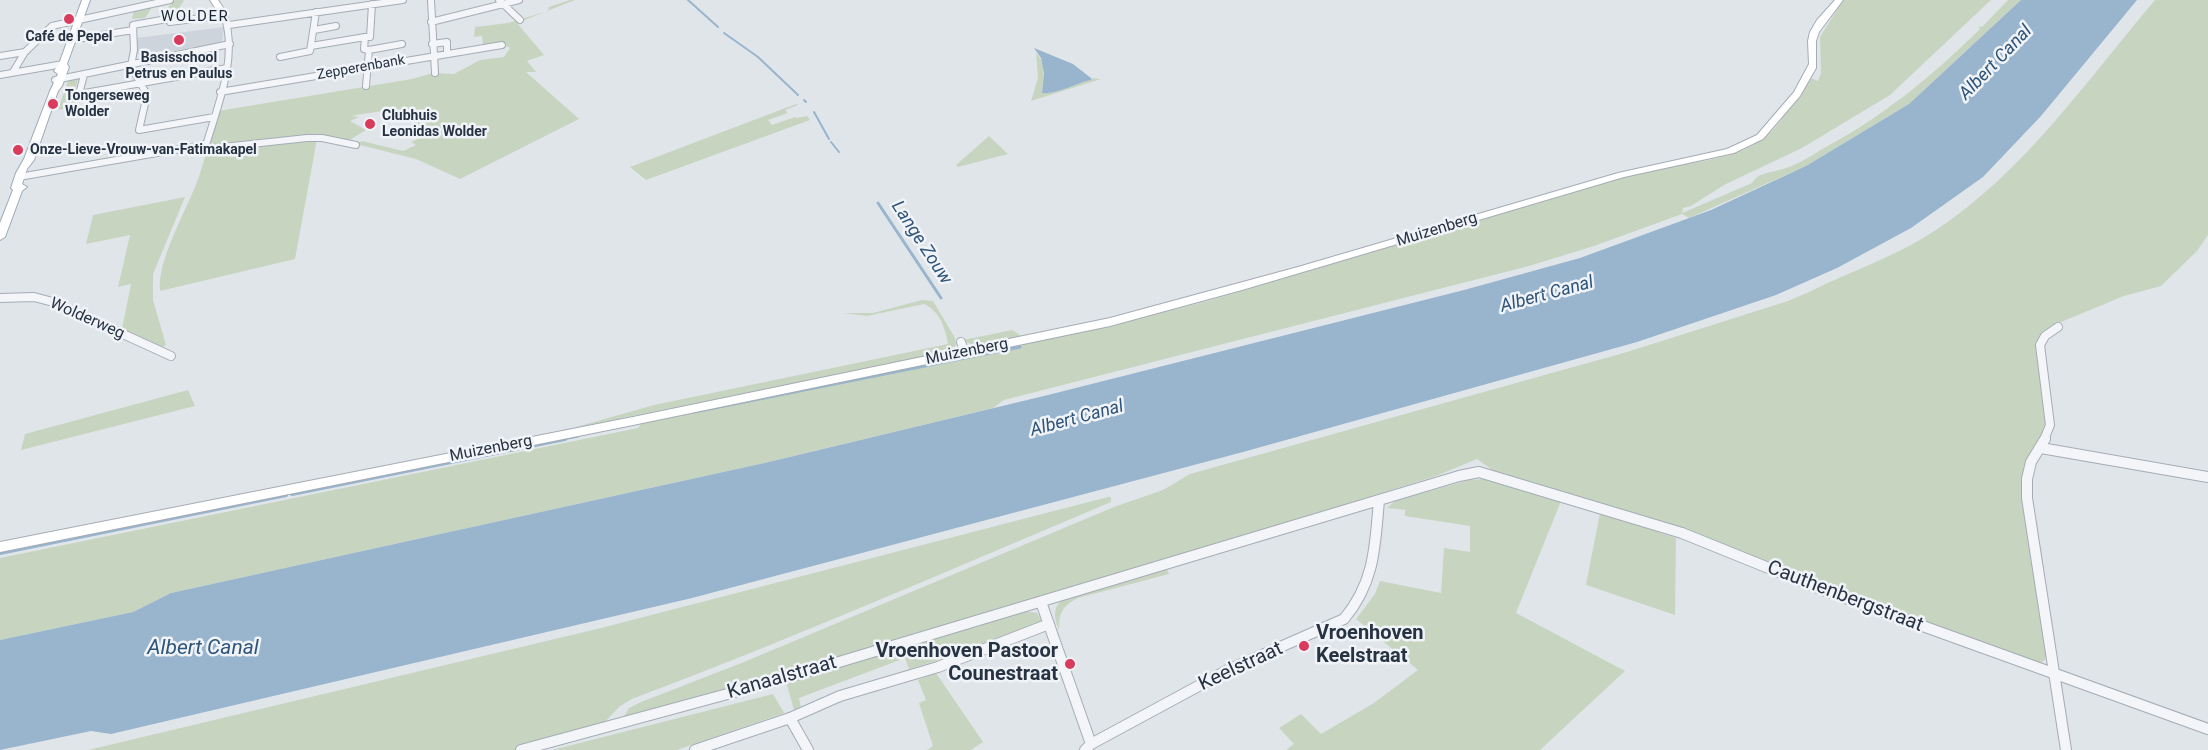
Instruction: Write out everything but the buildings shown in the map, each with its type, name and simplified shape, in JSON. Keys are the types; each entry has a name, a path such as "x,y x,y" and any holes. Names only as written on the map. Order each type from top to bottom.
{"street":[{"path":"0,237 18,190 23,186 22,168 29,160 54,91 52,87 65,68 63,64 86,0"},
{"path":"14,72 25,52 50,27 170,0"},
{"path":"23,176 203,145 207,142 230,44 229,25 214,0"},
{"path":"229,25 403,0"},
{"path":"431,0 435,73"},
{"path":"431,22 519,0"},
{"name":"Muizenberg","path":"0,547 963,347 1050,336 1187,303 1625,174 1717,155 1746,146 1765,133 1811,72 1814,64 1812,38 1820,22 1839,0"},
{"path":"502,3 520,20"},
{"path":"311,46 370,36 372,4"},
{"path":"280,57 308,52 316,12"},
{"path":"214,117 140,130 138,128 147,97 142,83 131,66 134,50 133,25 224,15"},
{"path":"314,30 336,26"},
{"path":"71,40 133,29"},
{"path":"365,37 364,49 369,50 402,44"},
{"path":"432,44 447,42 447,52"},
{"path":"58,80 131,66 178,51 230,44"},
{"name":"Zepperenbank","path":"220,92 502,45"},
{"path":"366,86 369,50"},
{"path":"0,56 25,52"},
{"path":"0,75 63,64"},
{"path":"84,75 79,94 226,68"},
{"path":"203,145 207,148 214,148 307,138 322,138 356,145"},
{"name":"Wolderweg","path":"0,298 34,297 53,302 171,356"},
{"path":"2058,327 2048,332 2042,338 2040,345 2050,425 2041,448 2031,462 2026,479 2066,750"},
{"path":"2041,448 2208,477"},
{"name":"Cauthenbergstraat","path":"1379,500 1479,472 1682,533 1823,590 2208,729"},
{"path":"1088,747 1041,602 1379,500"},
{"name":"Keelstraat","path":"1088,747 1228,670 1344,619 1358,605 1366,589 1372,567 1379,500"},
{"name":"Kanaalstraat","path":"521,750 779,680 1041,602"},
{"name":"Kanaalstraat","path":"695,750 790,717 840,696 938,667 1049,624"},
{"path":"790,717 808,750"}],"shaded area":[{"name":"Basisschool Petrus en Paulus","path":"224,27 222,42 141,57 135,50 136,38"}],"green space":[{"path":"184,0 175,16 160,17 172,3 153,6 145,18 132,19 134,9"},
{"path":"575,0 548,11 549,7"},
{"path":"1843,0 1991,0 1890,95 1802,148 1724,185 1691,206 1683,208 1682,213 1752,183 1760,175 1796,164 1867,123 1944,63 1980,29 1978,26 1982,27 2008,0 2021,0 1909,104 1806,166 1689,218 1682,214 1594,246 1529,266 1004,400 993,408 769,462 171,593 133,612 0,640 0,558 638,428 644,420 1130,321 1211,300 1649,170 1715,159 1746,149 1772,131 1811,78 1818,81 1821,73 1820,37"},
{"path":"2155,0 2208,0 2208,235 2197,251 2161,286 2124,296 2061,322 2040,335 2037,344 2048,423 2024,479 2047,652 2045,660 2038,664 2030,663 1815,582 1498,474 1477,459 1436,476 1227,541 769,679 626,719 624,716 629,708 641,702 744,662 1114,507 1163,490 1190,474 1627,352 1788,301 1890,256 1936,230 1968,206 2027,152"},
{"path":"545,12 517,23 544,55 527,61 536,72 526,72 579,119 460,179 416,159 356,144 362,141 403,151 416,145 411,142 434,132 390,110 352,116 359,117 350,121 366,130 348,141 330,138 208,146 218,111 412,79 433,73 454,74 480,60 504,57 510,48 503,44 483,45 482,36 474,37 475,27 508,23"},
{"path":"1036,53 1043,67 1042,93 1060,91 1091,80 1091,78 1101,79 1031,101 1038,78"},
{"path":"78,79 74,94 79,96 77,106 58,110 68,81"},
{"path":"798,105 785,110 788,113 768,120 772,125 795,117 807,116 810,120 646,180 630,167"},
{"path":"989,136 1008,154 958,167 956,165"},
{"path":"317,139 295,259 160,291 160,279 167,252 197,182 207,151"},
{"path":"185,197 153,274 153,300 166,345 161,348 122,329 131,284 118,287 130,235 86,244 93,215"},
{"path":"922,300 933,301 955,338 956,345 949,352 573,428 654,405 948,344 938,316 924,304 867,316 843,313 873,313"},
{"path":"1165,306 1102,322 982,347 974,346 963,340 1012,330 1023,337"},
{"path":"188,390 195,406 21,450 25,434"},
{"path":"1483,479 1561,501 1516,613 1625,671 1540,750 1286,750 1294,744 1279,728 1301,714 1321,734 1374,703 1418,670 1356,619 1375,594 1380,581 1441,593 1444,548 1470,552 1470,526 1405,516 1405,510 1387,508 1395,501 1469,480"},
{"path":"1111,497 1111,502 813,628 632,699 620,706 601,726 514,750 88,750 601,628"},
{"path":"1600,513 1676,538 1675,615 1586,585"},
{"path":"1167,569 1169,574 1078,598 1062,611 1059,630 1055,612 1065,598"},
{"path":"1025,611 1037,613 1042,621 979,648 909,669 905,658 799,698 801,708 794,710 786,682"},
{"path":"936,673 983,742 971,750 927,750 933,746 919,703 926,700 918,680"},
{"path":"773,694 784,713 677,750 552,750"}],"water":[{"name":"Albert Canal","path":"2021,0 2137,0 2041,116 1983,177 1911,228 1837,268 1776,295 1637,342 1243,452 692,598 111,734 91,731 0,750 0,640 133,612 171,593 769,462 1048,395 1464,290 1580,258 1711,210 1806,166 1909,104"},
{"path":"1034,48 1073,64 1091,80 1053,92 1042,93 1044,73 1041,58"}],"waterway":[{"name":"Lange Zouw","path":"688,0 718,27"},
{"name":"Lange Zouw","path":"724,33 758,57 798,95"},
{"name":"Lange Zouw","path":"814,112 829,139"},
{"name":"Lange Zouw","path":"831,142 839,152"},
{"name":"Lange Zouw","path":"878,203 941,298"},
{"path":"694,412 1020,347"},
{"path":"558,440 578,436"},
{"path":"292,494 565,439"},
{"path":"0,553 286,495"}],"place":[{"name":"Café de Pepel","path":"69,19"},
{"name":"Basisschool Petrus en Paulus","path":"179,40"},
{"name":"Tongerseweg Wolder","path":"53,104"},
{"name":"Clubhuis Leonidas Wolder","path":"370,124"},
{"name":"Onze-Lieve-Vrouw-van-Fatimakapel","path":"18,150"},
{"name":"Vroenhoven Keelstraat","path":"1304,646"},
{"name":"Vroenhoven Pastoor Counestraat","path":"1070,664"}],"district":[{"name":"WOLDER","path":"195,17"}]}
